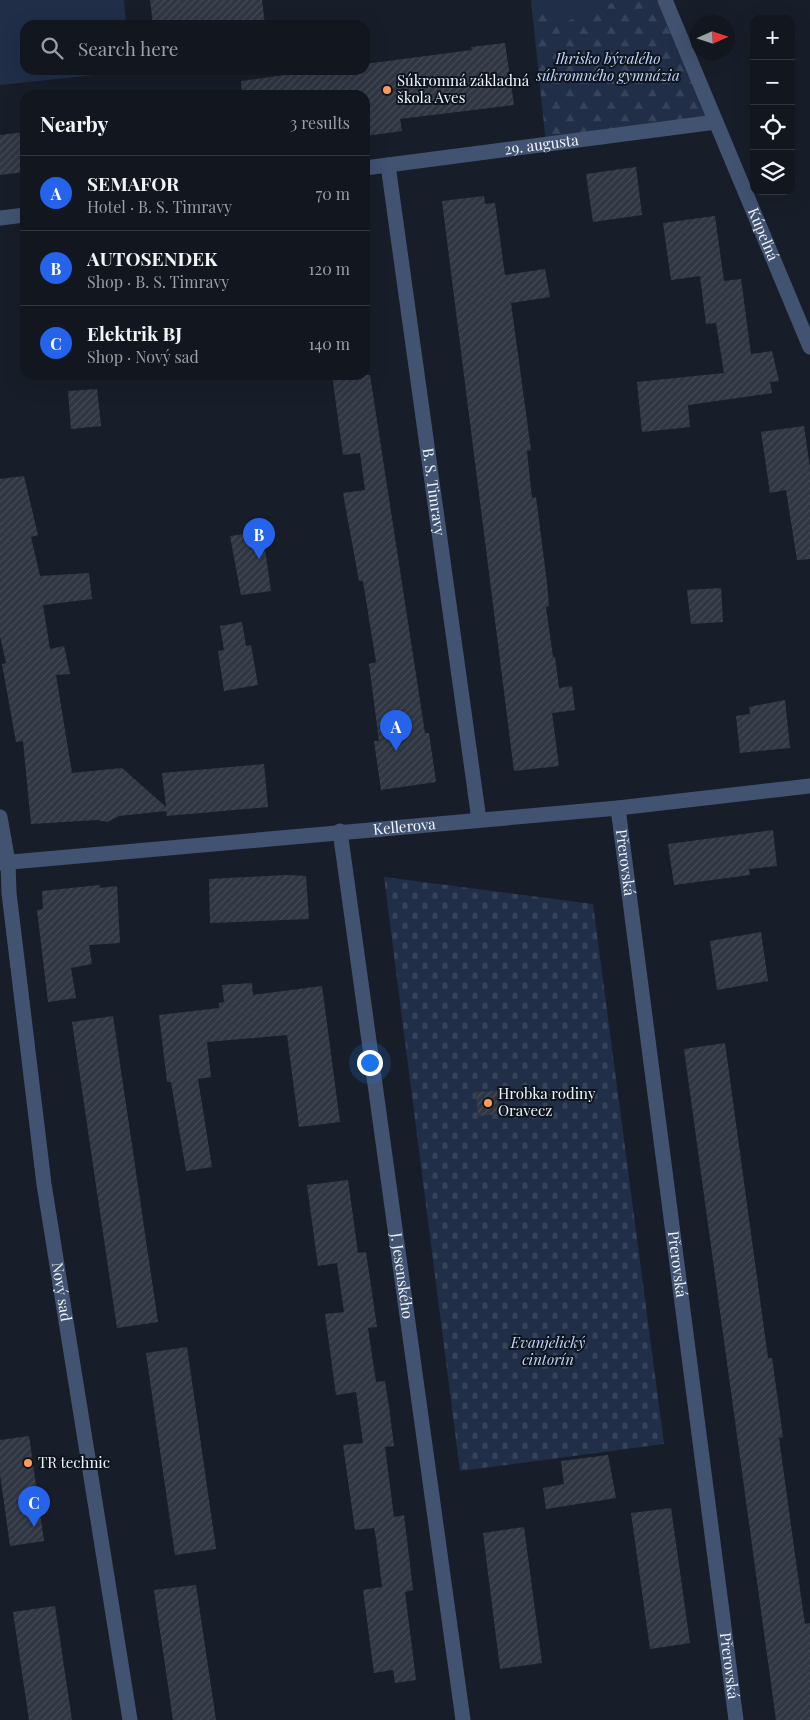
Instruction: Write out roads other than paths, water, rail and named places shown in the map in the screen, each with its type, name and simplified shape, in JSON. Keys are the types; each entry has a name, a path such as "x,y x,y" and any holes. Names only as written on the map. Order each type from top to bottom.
{"street":[{"name":"Kúpeľná","path":"665,0 810,347"},
{"name":"29. augusta","path":"370,167 716,122"},
{"name":"B. S. Timravy","path":"388,164 480,820"},
{"path":"0,218 20,216"},
{"name":"Kellerova","path":"4,863 340,831 618,808 810,786"},
{"name":"Přerovská","path":"618,808 736,1720"},
{"name":"Nový sad","path":"0,817 4,863 44,1184 130,1720"},
{"name":"J. Jesenského","path":"340,831 463,1720"}],"place":[{"name":"Súkromná základná škola Aves","path":"387,90"},
{"name":"AUTOSENDEK","path":"259,559"},
{"name":"SEMAFOR","path":"396,751"},
{"name":"Hrobka rodiny Oravecz","path":"488,1103"},
{"name":"TR technic","path":"28,1463"},
{"name":"Elektrik BJ","path":"34,1527"}],"park label":[{"name":"Ihrisko bývalého súkromného gymnázia","path":"608,68"},
{"name":"Evanjelický cintorín","path":"548,1352"}]}
